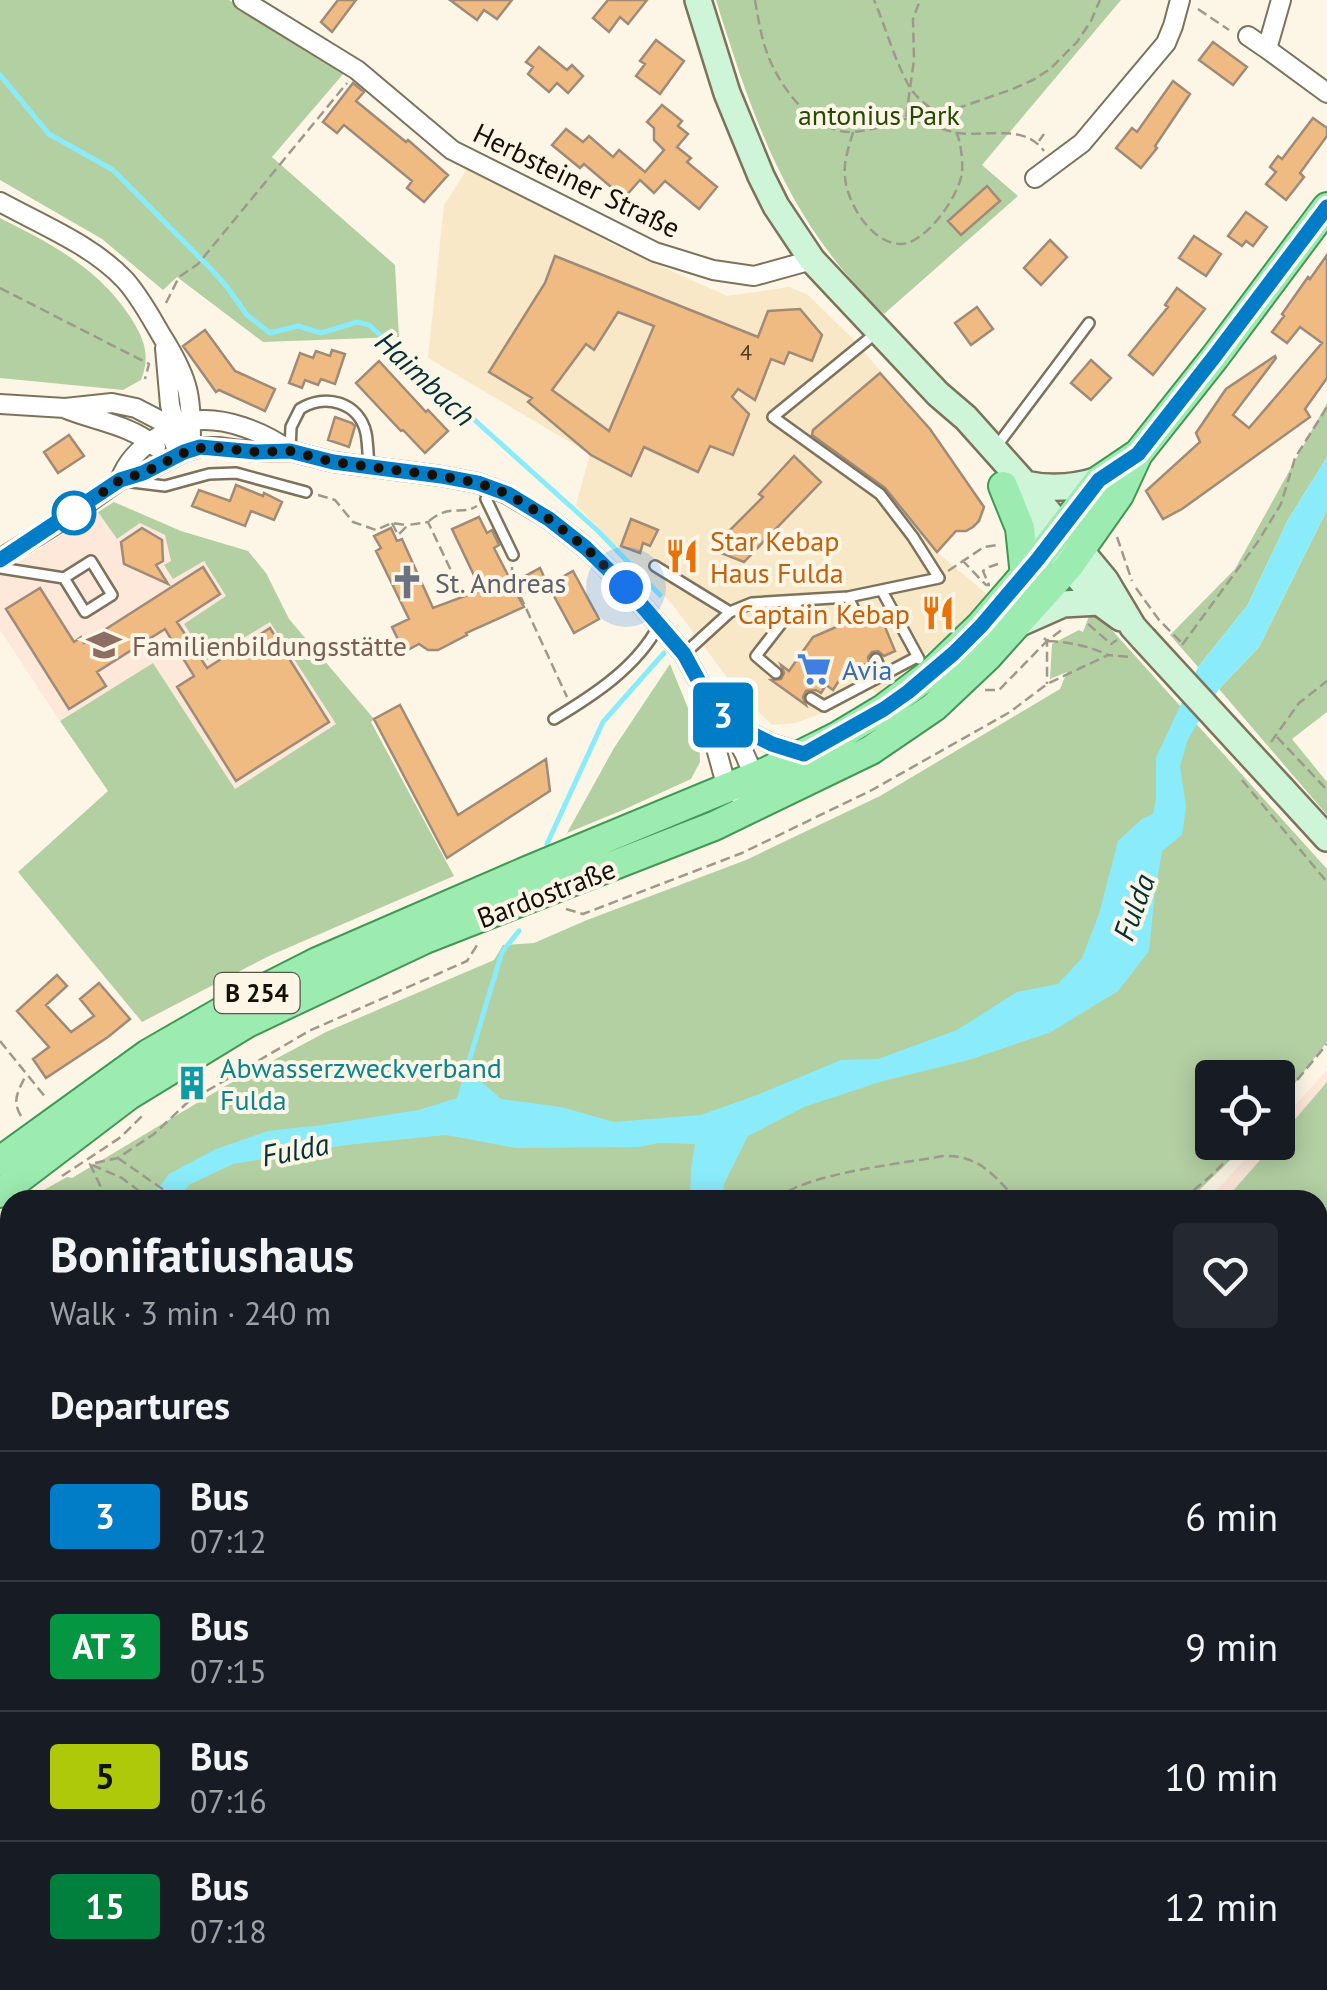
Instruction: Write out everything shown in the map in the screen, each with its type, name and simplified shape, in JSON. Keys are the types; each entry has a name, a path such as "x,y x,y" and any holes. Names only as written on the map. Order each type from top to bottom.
{"main road":[{"path":"698,0 732,106 761,176 812,260 938,394 1075,559 1106,580 1132,639"},
{"name":"B 254","path":"1056,536 1099,480 1138,454 1327,207"},
{"path":"938,394 994,449 1014,485 1020,528 1014,568"},
{"name":"Bardostraße","path":"5,1190 129,1095 248,1022 424,939 714,826 871,750 1037,634 1075,559 1119,495 1138,454"},
{"path":"1014,485 1057,488 1099,480"},
{"name":"Bardostraße","path":"0,1161 116,1076 242,1000 317,962 804,754 884,709 924,665 981,626 1014,568 1056,536"},
{"path":"1075,559 1093,613"},
{"path":"1037,634 1064,604 1093,613 1132,639 1327,838"}],"street":[{"name":"Herbsteiner Straße","path":"243,0 357,70 452,150 655,252 713,270 754,276 812,260"},
{"path":"1034,178 1082,143 1166,43 1180,0"},
{"path":"1267,49 1281,0"},
{"path":"1248,36 1327,93"},
{"path":"0,202 96,255 124,279 148,310 175,355 191,400 178,426 181,453"},
{"path":"0,404 65,408 112,403 178,426"},
{"path":"65,408 181,453"},
{"path":"120,480 133,458 150,442 178,426 216,421 259,433 290,451"},
{"path":"0,560 120,480 181,453 211,447 290,451 333,462 478,483 508,494 586,548 684,654 709,700 728,722 754,776 756,806"},
{"path":"709,700 710,726 727,788 756,806"},
{"path":"728,722 772,744 804,754"}],"lane":[{"path":"994,449 1089,323"},
{"path":"684,654 730,612 752,603 848,598 939,578 880,494 773,417 878,332"},
{"path":"290,451 290,426 300,408 321,400 337,402 361,420 367,436 368,466"},
{"path":"120,480 166,486 209,474 236,474 306,492"},
{"path":"478,483 489,496 486,499 513,555"},
{"path":"0,568 64,578 91,561 112,595 85,612 64,578"},
{"path":"655,566 730,612"},
{"path":"811,698 824,706 884,675 924,665 882,591"},
{"path":"848,598 858,618"},
{"path":"776,673 756,656 798,602"},
{"path":"554,719 623,671 659,625"},
{"path":"876,659 884,675"}],"path":[{"path":"755,0 768,54 780,78 810,115 825,125 853,132 906,119 957,132 1018,134 1038,142 1054,164"},
{"path":"853,132 844,179 850,197 870,228 884,239 910,242 942,214 959,186 962,172 957,132 910,89 874,0"},
{"path":"906,119 914,60 913,20 920,0"},
{"path":"930,126 958,108 1034,80 1050,69 1092,21 1100,0"},
{"path":"1198,9 1224,29"},
{"path":"162,312 179,277 198,264 357,70"},
{"path":"1038,142 1044,134"},
{"path":"0,288 150,364 145,380"},
{"path":"1119,540 1133,583 1159,620 1183,644 1282,504 1295,458 1327,407"},
{"path":"330,499 353,522 376,530 392,523 428,522 445,511 470,510 480,504"},
{"path":"428,522 464,598"},
{"path":"392,523 398,535 408,525"},
{"path":"939,578 984,547 999,548"},
{"path":"513,555 512,578 572,708"},
{"path":"962,560 988,585 982,572 1014,568"},
{"path":"1093,613 1112,644 1132,639"},
{"path":"984,690 998,690 1037,634 1074,621"},
{"path":"1037,634 1096,649 1108,656"},
{"path":"1037,634 1047,684"},
{"path":"554,906 583,914 742,853 872,790 1010,712 1047,684 1108,656 1132,639"},
{"path":"1264,751 1299,703 1327,681"},
{"path":"1276,736 1327,790"},
{"path":"1242,781 1327,882"},
{"path":"89,1162 118,1158 154,1134 188,1102 309,1031 467,961 482,936"},
{"path":"0,1041 50,1104"},
{"path":"1295,1082 1327,1044"},
{"path":"26,1074 16,1104 28,1126"},
{"path":"61,1176 89,1162 142,1117"},
{"path":"82,1152 102,1190"},
{"path":"788,1190 812,1180 943,1156 978,1162 1008,1190"},
{"path":"118,1158 164,1190"},
{"path":"1194,1190 1227,1160"},
{"path":"89,1162 140,1190"}],"shaded area":[{"path":"469,166 614,245 727,296 789,287 807,294 854,340 930,429 984,507 966,531 956,531 937,552 988,595 954,631 878,693 869,689 796,723 772,725 738,692 672,604 576,505 590,454 428,358 444,205"},
{"name":"Familienbildungsstätte","path":"98,512 117,539 140,523 165,535 171,561 204,561 227,597 208,660 270,621 336,724 235,789 153,663 60,721 0,630 0,574"},
{"path":"1327,1070 1327,1190 1217,1190 1244,1160 1295,1160 1295,1105"}],"green space":[{"path":"0,0 229,0 344,73 272,157 395,265 399,337 263,342 177,277 163,290 102,239 0,180"},
{"name":"antonius Park","path":"716,0 1121,0 982,165 1018,196 884,314 823,244 778,169 745,88"},
{"path":"0,218 72,258 117,298 142,339 145,362 141,380 123,390 0,378"},
{"path":"1327,403 1327,457 1288,520 1247,606 1198,667 1170,635 1235,569"},
{"path":"114,502 181,531 248,551 266,573 289,619 374,719 371,722 454,876 269,956 142,1022 18,872 108,791 60,721 153,663 235,789 336,724 270,622 207,660 184,624 226,596 204,561 173,579 164,565 171,561 165,535 140,523 117,539 98,512"},
{"path":"1327,510 1327,712 1292,739 1327,782 1327,815 1219,689 1259,647"},
{"path":"1092,608 1327,869 1327,1042 1295,1083 1295,1060 1195,1060 1195,1160 1230,1160 1199,1190 44,1190 72,1178 227,1085 326,1032 494,960 503,945 534,943 746,860 880,796 1060,689 1067,672 1050,679 1052,644 1079,630 1083,632"},
{"path":"670,664 699,735 700,762 691,779 567,833 614,748"},
{"path":"1327,1082 1327,1190 1234,1190 1260,1160 1295,1160 1295,1119"}],"water":[{"name":"Fulda","path":"1327,457 1327,510 1259,647 1219,689 1188,739 1180,766 1186,807 1182,835 1162,851 1149,951 1118,991 1051,1032 804,1107 748,1136 724,1190 690,1190 695,1144 516,1148 446,1135 346,1145 233,1164 185,1190 157,1190 169,1174 216,1149 268,1131 419,1110 457,1098 466,1068 501,1099 561,1107 614,1122 701,1115 841,1060 878,1059 957,1030 1017,992 1058,984 1082,958 1099,914 1118,841 1153,814 1156,758 1198,667 1247,606 1288,520"}],"building":[{"path":"338,0 356,0 332,32 321,22"},
{"path":"450,0 512,0 497,19 484,10 477,20"},
{"path":"608,0 647,0 628,24 620,17 609,32 593,18"},
{"path":"656,40 684,61 660,94 636,76 645,64 640,61"},
{"path":"1213,42 1247,67 1233,85 1199,60"},
{"path":"539,47 567,70 572,65 583,76 568,93 557,83 549,92 528,74 533,67 526,62"},
{"path":"1173,81 1190,94 1141,168 1116,148 1132,128 1137,132"},
{"path":"353,83 364,92 356,101 448,175 424,202 407,188 412,181 344,125 337,133 323,122"},
{"path":"662,105 682,121 678,126 688,134 677,147 691,158 687,162 717,187 699,209 665,181 654,193 640,180 624,198 584,164 580,168 552,145 566,129 583,142 589,136 613,157 619,150 645,172 664,150 654,140 654,128 647,122"},
{"path":"1313,118 1327,128 1327,136 1286,200 1266,184 1276,172 1270,167 1278,156 1282,159"},
{"path":"987,186 1000,201 961,235 948,221"},
{"path":"1246,212 1267,227 1253,246 1246,241 1242,246 1228,236"},
{"path":"1194,236 1221,254 1206,276 1179,258"},
{"path":"1050,240 1067,257 1041,285 1024,268"},
{"path":"1327,255 1327,378 1305,409 1310,417 1163,519 1146,491 1200,442 1196,433 1226,389 1275,356 1233,415 1249,428 1322,343 1300,327 1287,343 1272,332"},
{"path":"555,256 758,337 768,311 800,309 822,335 812,361 789,352 784,364 771,359 755,400 738,389 732,397 749,414 733,455 710,446 698,472 644,447 631,476 591,455 528,402 532,398 489,372 545,283","holes":["618,312 654,326 609,431 552,390 586,344 594,350"]},
{"path":"1177,288 1205,309 1153,375 1129,355 1168,307 1165,305"},
{"path":"977,307 993,329 971,345 955,323"},
{"path":"205,330 235,371 275,389 265,411 216,392 183,346"},
{"path":"332,350 345,354 335,384 321,379 318,385 305,380 302,388 289,383 300,353 313,358 316,351 330,356"},
{"path":"1091,360 1111,378 1091,400 1071,383"},
{"path":"379,361 448,431 425,453 356,383"},
{"path":"880,373 930,429 984,507 973,527 956,531 937,552 885,488 812,435 813,430"},
{"path":"335,417 355,426 349,447 328,440"},
{"path":"69,435 84,456 58,473 44,452"},
{"path":"794,456 821,482 744,562 711,549 763,497 759,494"},
{"path":"236,485 282,502 274,520 251,511 245,526 192,506 199,490 230,501"},
{"path":"479,517 487,533 492,530 499,545 494,548 512,583 540,568 546,581 518,596 524,607 438,650 428,650 419,644 404,652 392,627 409,619 376,551 381,548 374,536 391,528 397,541 402,539 433,608 481,590 452,529"},
{"path":"631,519 658,530 650,546 643,543 640,553 621,546"},
{"path":"142,528 162,540 163,561 156,565 168,584 124,564 121,542"},
{"path":"203,567 220,594 177,622 207,668 270,628 329,722 236,781 177,687 194,676 165,629 97,672 106,686 69,709 6,609 40,588 74,642 81,637 84,643"},
{"path":"573,571 599,619 574,633 548,585"},
{"path":"878,610 895,651 884,656 872,652 869,663 844,673 833,690 826,685 821,693 806,691 806,705 771,680 781,679 781,665 789,671 813,637 850,621 861,626 865,615"},
{"path":"400,705 458,815 546,759 550,791 447,858 374,719"},
{"path":"57,975 67,986 46,1005 71,1032 94,1016 80,999 99,983 130,1019 46,1078 33,1059 49,1047 17,1011"}],"waterway":[{"name":"Haimbach","path":"0,75 49,134 113,170 212,270 247,315 270,333 298,326 321,333 357,322 369,325 598,531 660,595"},
{"name":"Haimbach","path":"547,844 603,722 664,653"},
{"name":"Haimbach","path":"466,1071 502,952 519,931"}],"bus line":[{"name":"3","path":"0,560 120,480 200,447 290,451 333,462 478,483 508,494 586,548 684,654 709,700 728,722 772,744 804,754 908,692 981,626 1099,480 1138,454 1327,207"}],"place":[{"name":"Star Kebap Haus Fulda","path":"682,556"},
{"name":"St. Andreas","path":"407,582"},
{"name":"Captain Kebap","path":"938,613"},
{"name":"Familienbildungsstätte","path":"104,645"},
{"name":"Avia","path":"814,669"},
{"name":"Abwasserzweckverband Fulda","path":"192,1083"}],"route":[{"path":"74,513 120,480 192,449 290,451 333,462 478,483 508,494 586,548 626,587"}]}
